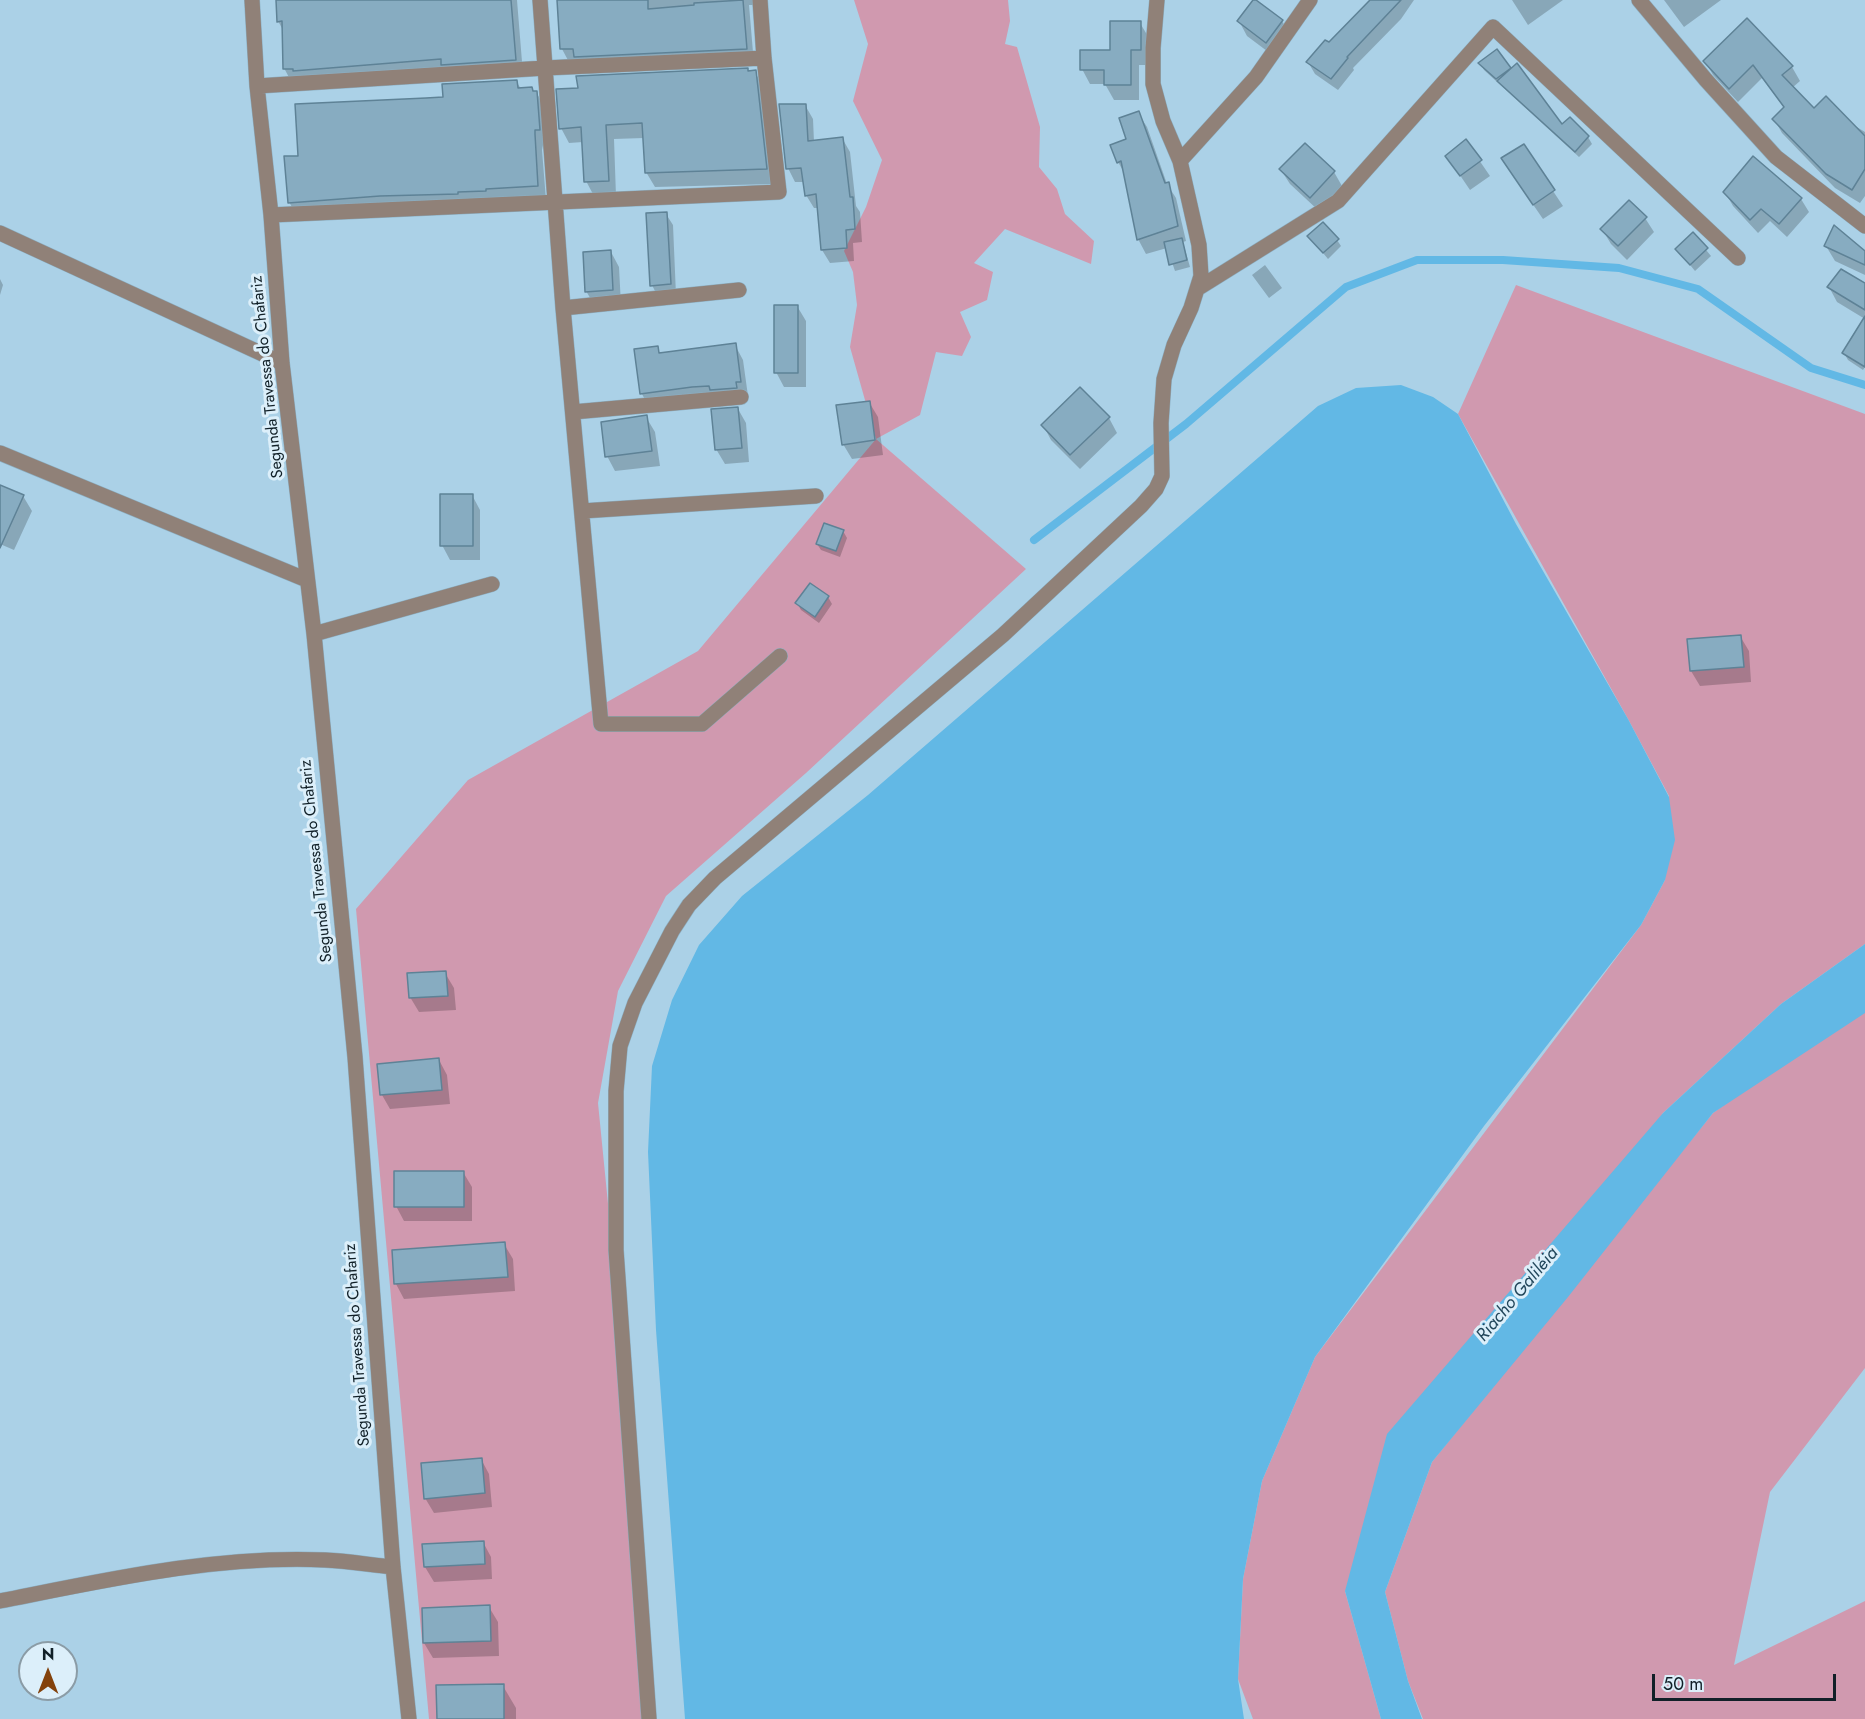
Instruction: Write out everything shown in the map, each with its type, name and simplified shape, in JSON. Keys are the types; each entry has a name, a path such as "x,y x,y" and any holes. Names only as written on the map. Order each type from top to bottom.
{"street":[{"name":"Segunda Travessa do Chafariz","path":"252,0 257,86 271,215 282,363 314,634 355,1057 393,1567 409,1719"},
{"path":"540,0 563,308 601,724 702,724 780,656"},
{"path":"271,215 779,192 760,0"},
{"path":"649,1719 616,1250 616,1091 620,1046 635,1003 653,964 689,905 709,884 1003,635 1156,489 1162,476 1161,423 1164,379 1174,345 1191,308 1201,276 1199,245 1180,161 1163,121 1153,84 1157,0"},
{"path":"1180,161 1256,77 1310,0"},
{"path":"1639,0 1706,80 1776,157 1865,226"},
{"path":"1197,289 1338,201 1493,27 1738,258"},
{"path":"257,86 545,68 764,58"},
{"path":"0,233 282,363"},
{"path":"563,308 739,290"},
{"path":"573,412 741,398"},
{"path":"0,453 307,579"},
{"path":"582,511 816,496"},
{"path":"314,634 492,584"},
{"path":"0,1601 123,1577 240,1562 325,1560 393,1567"}],"shaded area":[{"path":"854,0 1008,0 1010,21 1005,44 1017,47 1040,127 1039,167 1057,189 1065,214 1094,241 1091,264 1005,229 974,263 993,272 987,300 960,312 971,337 962,356 936,352 920,415 876,439 850,347 857,305 853,272 844,251 866,207 882,160 853,101 868,44"},
{"path":"1516,285 1865,414 1865,944 1781,1004 1663,1113 1345,1591 1381,1719 1253,1719 1238,1679 1243,1579 1262,1481 1315,1357 1641,925 1665,880 1669,796 1458,414"},
{"path":"876,439 1026,569 806,773 666,896 618,991 598,1103 625,1375 651,1719 429,1719 356,909 468,780 698,651"},
{"path":"1865,1004 1865,1368 1770,1492 1734,1665 1865,1601 1865,1719 1423,1719 1408,1681 1385,1592 1432,1462 1713,1113"}],"water":[{"path":"1401,385 1433,397 1458,414 1516,524 1628,719 1669,797 1675,840 1665,880 1641,925 1484,1126 1315,1357 1262,1481 1243,1579 1238,1679 1244,1719 685,1719 656,1330 648,1152 652,1066 672,1000 699,945 742,896 868,795 1318,406 1356,388"},
{"name":"Riacho Galiléia","path":"1865,944 1865,1013 1713,1113 1568,1297 1432,1462 1385,1592 1408,1681 1422,1719 1381,1719 1345,1591 1387,1434 1663,1113 1781,1004"}],"building":[{"path":"276,0 511,0 516,60 441,65 441,59 293,71 293,69 283,69 282,21 277,22"},
{"path":"557,0 648,0 648,9 743,0 747,49 574,57 573,49 560,49"},
{"path":"1253,0 1283,20 1266,43 1237,21"},
{"path":"1370,0 1401,0 1347,57 1331,79 1306,62 1325,40 1329,42"},
{"path":"1747,18 1793,66 1782,75 1814,108 1826,96 1865,136 1865,169 1852,190 1826,174 1772,119 1784,107 1753,65 1729,89 1703,61"},
{"path":"1110,21 1141,21 1141,50 1131,50 1131,85 1104,85 1104,70 1080,70 1080,50 1110,50"},
{"path":"1497,49 1511,68 1496,79 1478,63"},
{"path":"1517,63 1562,124 1570,117 1589,136 1575,152 1497,81"},
{"path":"748,68 748,71 756,70 767,169 645,173 642,123 606,125 609,181 584,182 581,127 559,129 556,89 578,88 576,76"},
{"path":"517,80 518,88 532,87 533,91 537,91 540,130 535,130 538,186 486,189 486,191 458,192 458,194 380,196 288,203 284,156 298,156 295,104 443,97 442,84"},
{"path":"779,104 806,104 808,141 843,137 850,197 853,197 855,229 846,230 847,248 821,250 816,194 805,196 801,168 786,169"},
{"path":"1139,111 1165,183 1169,182 1178,226 1137,240 1121,161 1117,163 1110,145 1126,139 1119,118"},
{"path":"1466,139 1482,160 1460,176 1445,156"},
{"path":"1305,143 1335,171 1310,198 1279,169"},
{"path":"1524,144 1555,190 1533,205 1501,158"},
{"path":"1753,156 1802,198 1779,224 1761,209 1750,220 1723,192"},
{"path":"1629,200 1647,217 1618,246 1600,229"},
{"path":"667,212 671,284 650,286 646,213"},
{"path":"1323,222 1339,239 1323,253 1307,236"},
{"path":"1834,225 1865,251 1865,265 1824,246"},
{"path":"1693,232 1708,248 1690,265 1675,249"},
{"path":"1182,238 1187,260 1169,265 1164,242"},
{"path":"611,250 613,290 585,292 583,252"},
{"path":"1841,269 1865,283 1865,310 1827,287"},
{"path":"774,305 798,305 798,373 774,373"},
{"path":"1865,316 1865,367 1842,353"},
{"path":"736,343 741,382 736,382 737,388 710,390 709,386 692,387 640,394 634,349 658,346 659,353"},
{"path":"1080,387 1110,417 1070,455 1041,425"},
{"path":"870,401 875,440 842,445 836,405"},
{"path":"738,407 742,448 715,450 711,409"},
{"path":"647,415 652,451 605,457 601,422"},
{"path":"0,485 24,495 0,548"},
{"path":"440,494 473,494 473,546 440,546"},
{"path":"824,523 844,530 836,551 816,544"},
{"path":"810,583 829,596 815,617 795,603"},
{"path":"1741,635 1744,667 1690,671 1687,639"},
{"path":"446,971 448,996 409,998 407,973"},
{"path":"439,1058 442,1090 380,1095 377,1064"},
{"path":"394,1171 464,1171 464,1207 394,1207"},
{"path":"505,1242 508,1277 394,1284 392,1250"},
{"path":"482,1458 485,1493 424,1499 421,1463"},
{"path":"484,1541 485,1564 424,1567 422,1544"},
{"path":"490,1605 491,1641 423,1643 422,1608"},
{"path":"504,1684 504,1719 437,1719 436,1685"}],"waterway":[{"path":"1034,540 1186,424 1346,287 1417,260 1503,260 1619,268 1698,289 1811,368 1865,385"}]}
